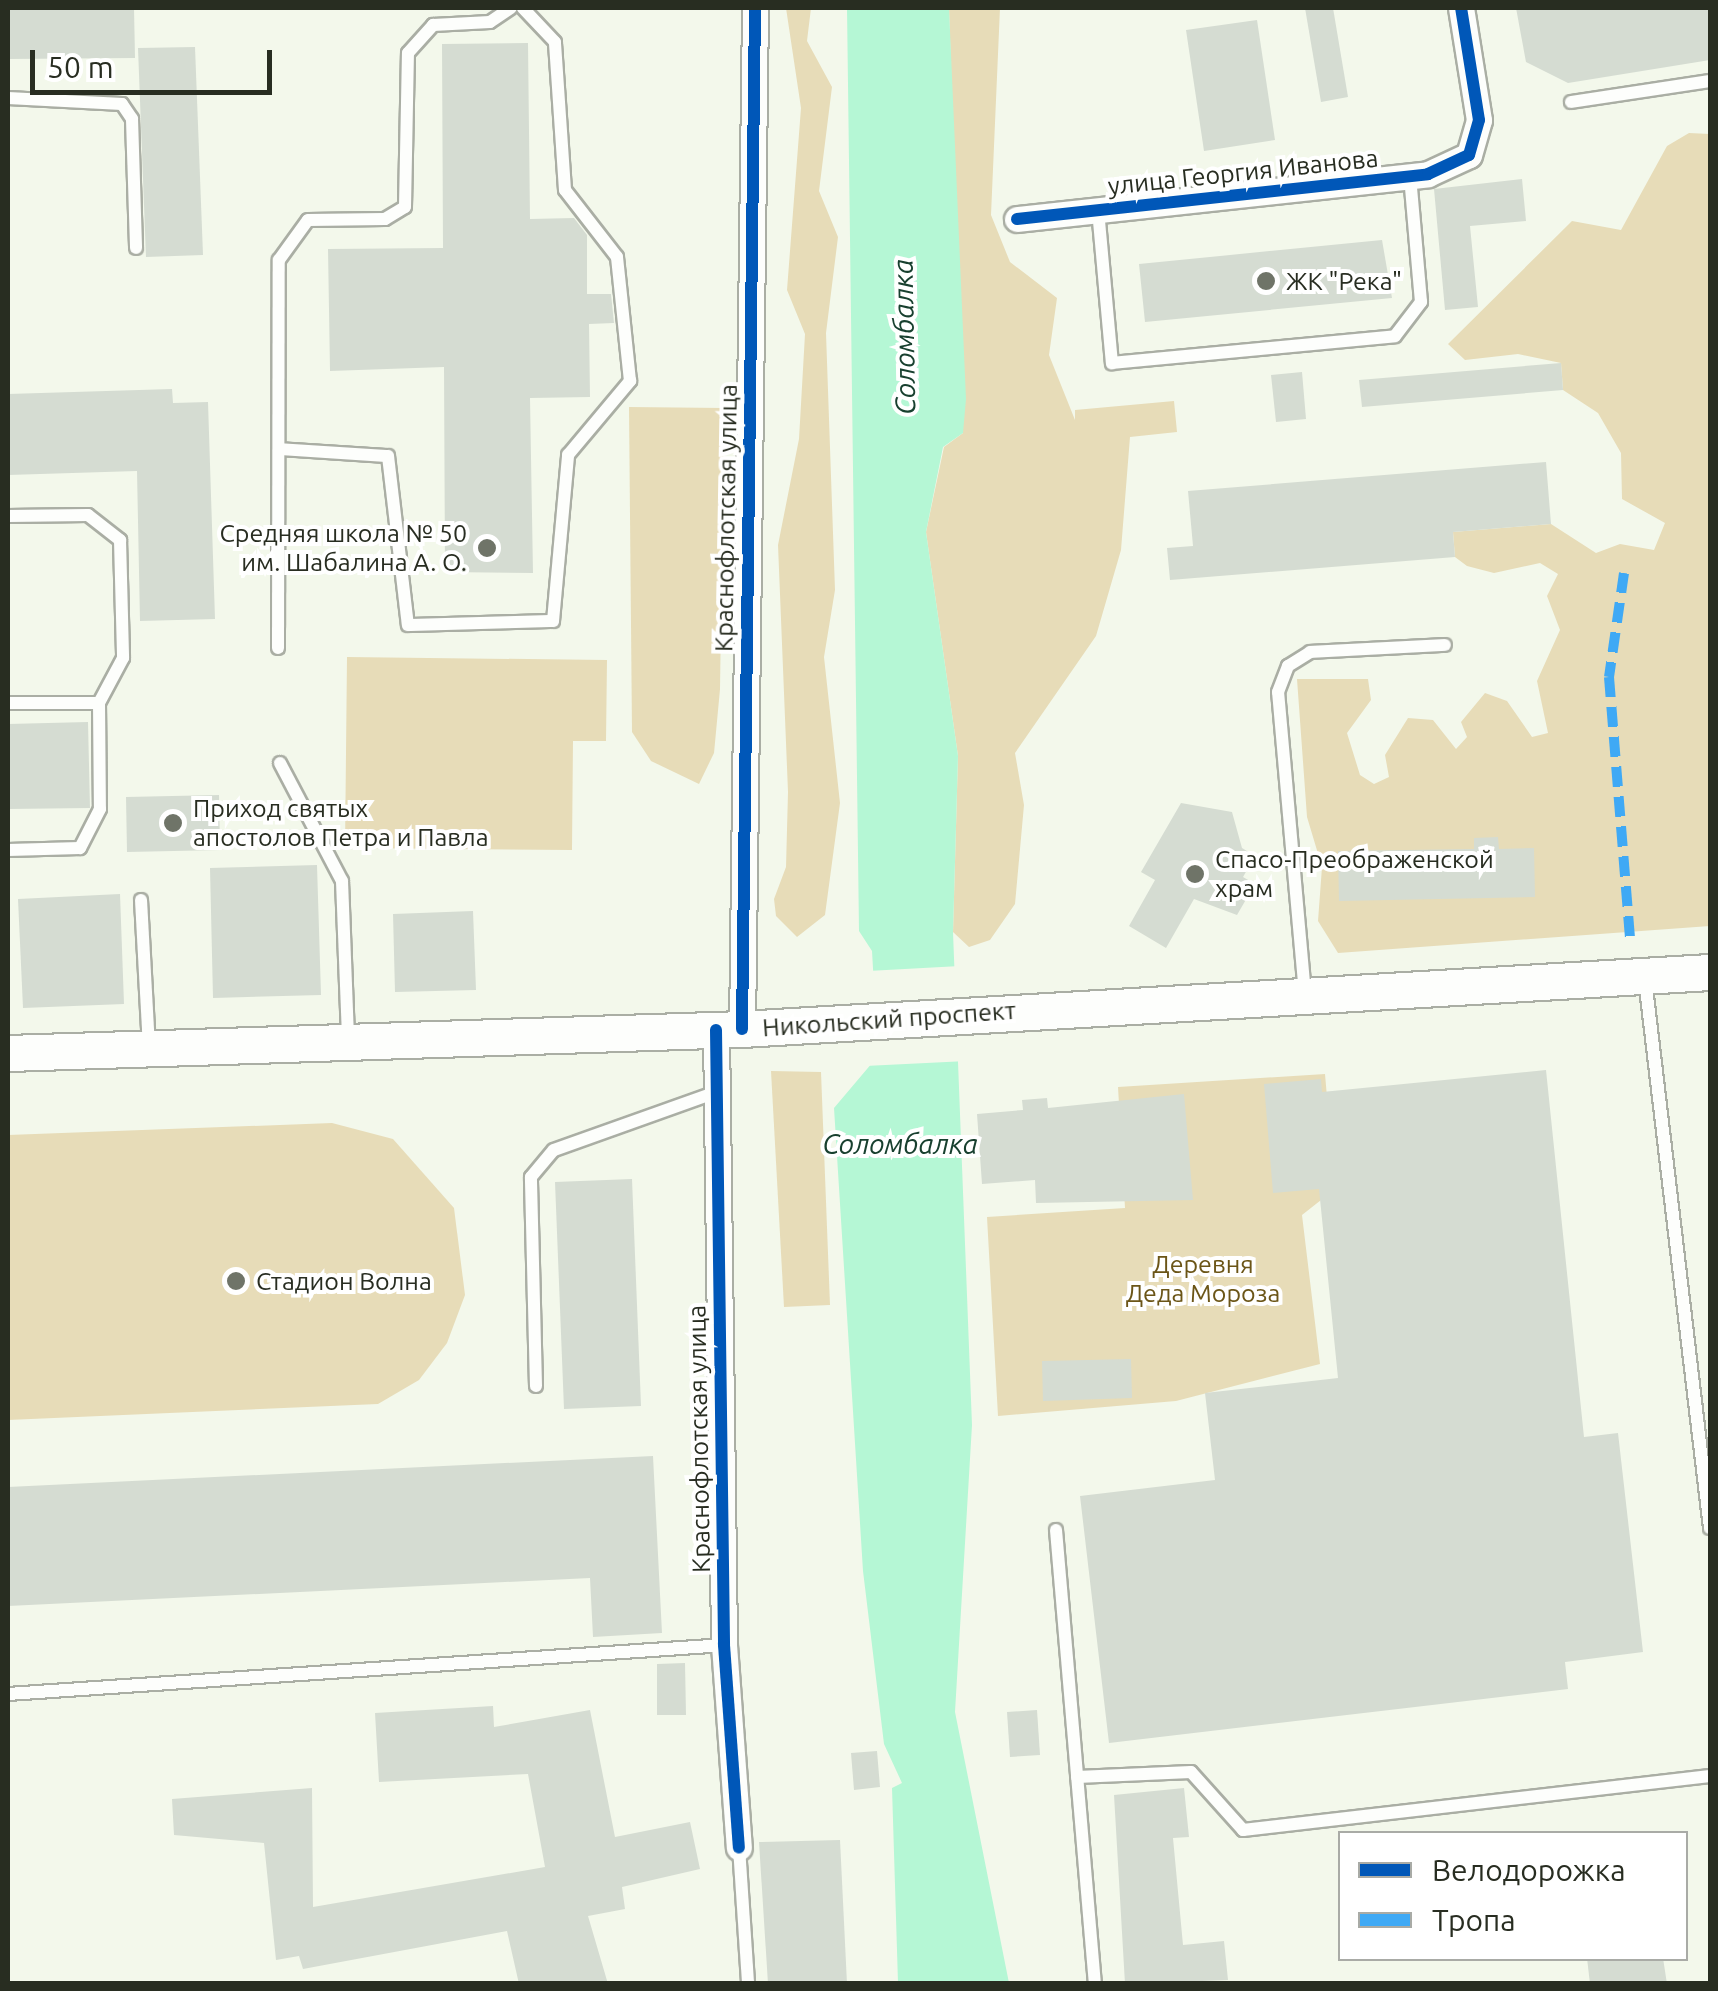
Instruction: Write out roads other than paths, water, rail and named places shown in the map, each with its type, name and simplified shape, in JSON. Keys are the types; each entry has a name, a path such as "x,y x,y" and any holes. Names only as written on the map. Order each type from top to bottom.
{"main road":[{"name":"Никольский проспект","path":"8,1053 729,1029 995,1010 1710,972"}],"street":[{"name":"Краснофлотская улица","path":"738,1847 724,1645 717,1092 729,1029 755,8"},
{"name":"улица Георгия Иванова","path":"1017,219 1410,176 1470,155 1479,120 1460,8"}],"lane":[{"path":"278,648 279,260 308,220 386,219 405,207 408,53 434,25 490,22 511,8"},
{"path":"279,449 388,456 408,625 553,621 568,455 630,381 617,256 565,190 555,42 523,8"},
{"path":"1572,102 1710,81"},
{"path":"8,98 122,104 132,119 136,248"},
{"path":"1098,210 1112,363 1395,336 1422,302 1410,176"},
{"path":"8,516 88,515 120,540 123,658 99,704 93,832 80,848 8,850"},
{"path":"1305,996 1278,692 1288,666 1310,652 1445,645"},
{"path":"8,703 99,704"},
{"path":"280,763 342,881 348,1042"},
{"path":"141,900 150,1048"},
{"path":"1644,978 1710,1528"},
{"path":"536,1386 531,1176 554,1150 717,1092"},
{"path":"1056,1530 1095,1984"},
{"path":"8,1694 724,1645"},
{"path":"1077,1777 1191,1772 1242,1830 1710,1776"},
{"path":"738,1847 748,1984"}],"water":[{"name":"Соломбалка","path":"847,8 949,8 966,399 963,433 943,447 926,532 958,756 953,932 972,1425 955,1712 1009,1983 898,1983 892,1788 902,1783 884,1744 863,1571 834,1108 878,1056 872,951 859,931"}],"place":[{"name":"ЖК \"Река\"","path":"1266,281"},
{"name":"Средняя школа № 50 им. Шабалина А. О.","path":"487,548"},
{"name":"Приход святых апостолов Петра и Павла","path":"173,823"},
{"name":"Спасо-Преображенской храм","path":"1195,874"},
{"name":"Стадион Волна","path":"236,1281"}],"park label":[{"name":"Деревня Деда Мороза","path":"1203,1280"}]}
